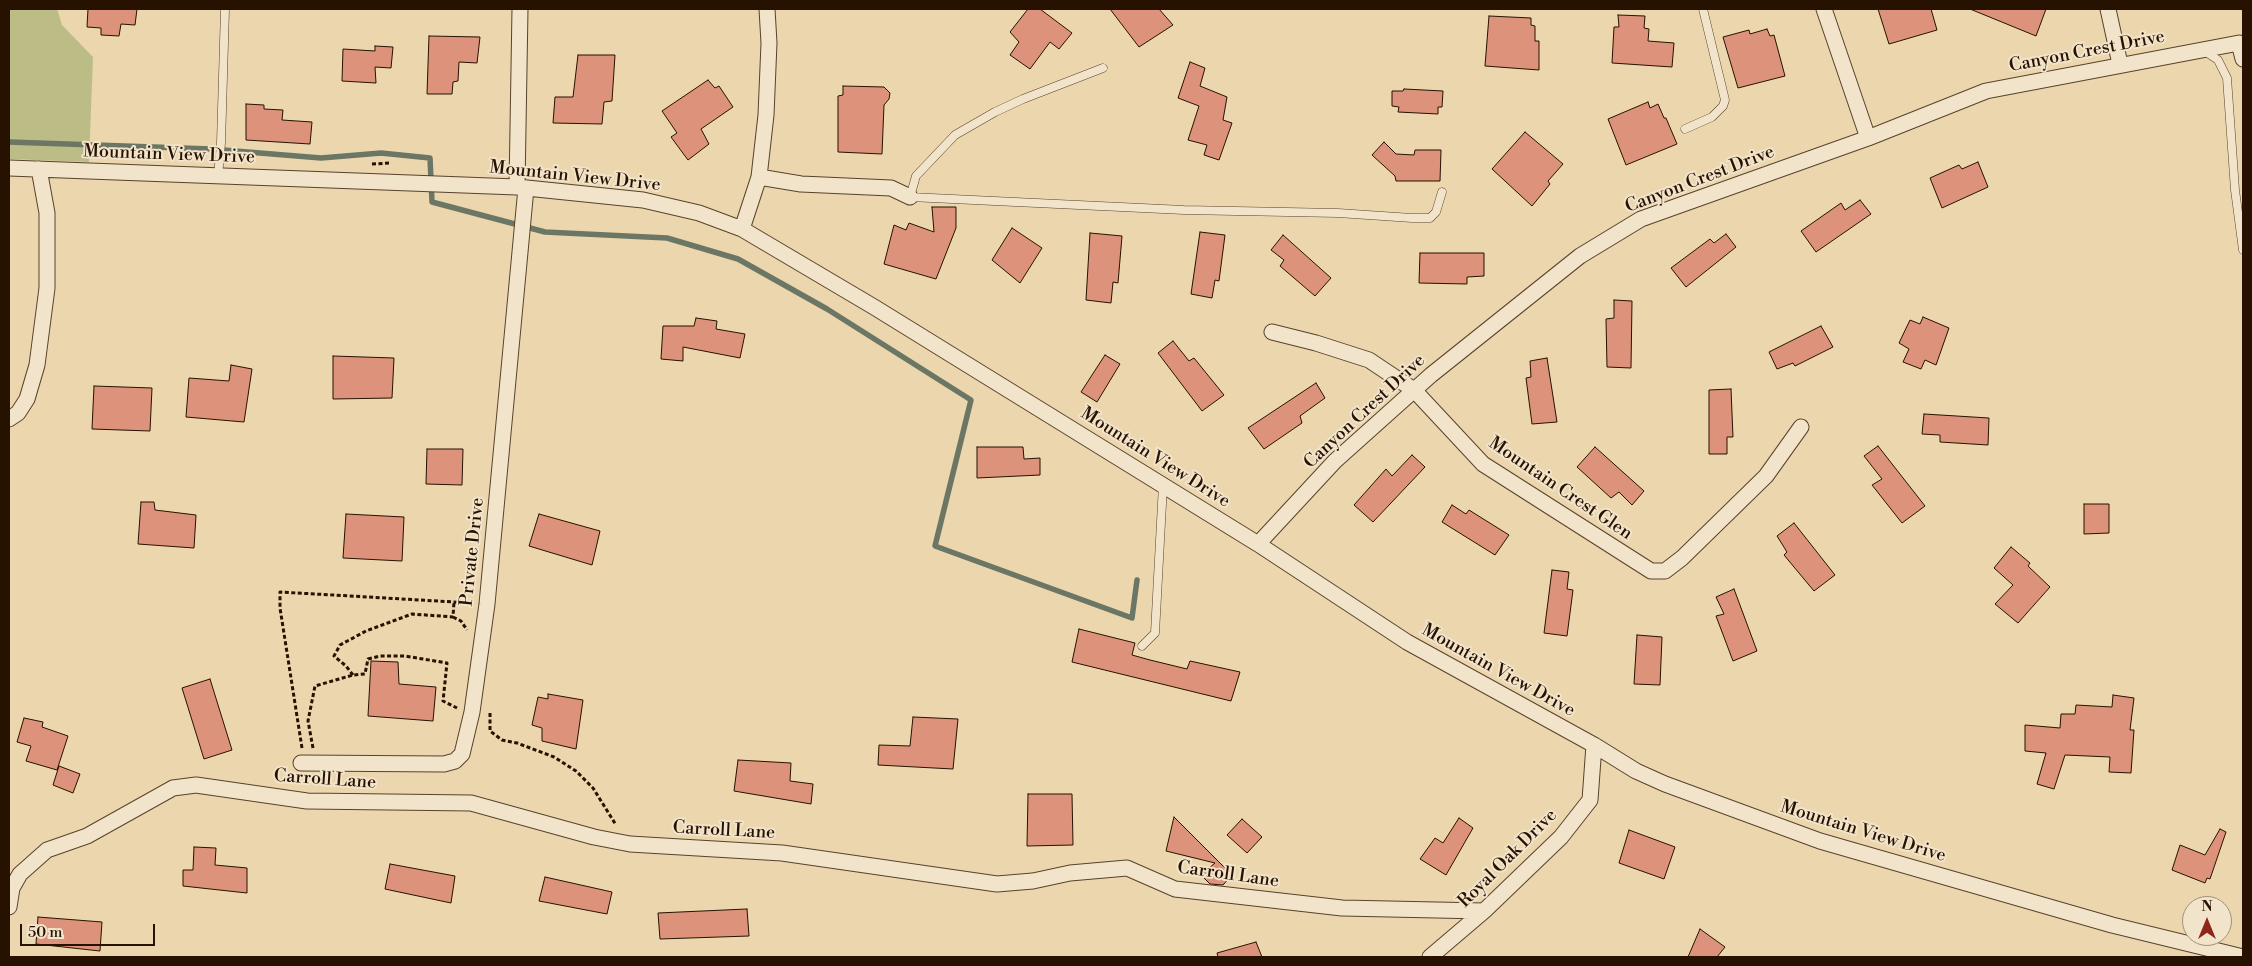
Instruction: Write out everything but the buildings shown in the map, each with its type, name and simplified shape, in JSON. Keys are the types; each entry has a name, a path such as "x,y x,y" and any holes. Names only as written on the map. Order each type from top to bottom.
{"street":[{"name":"Private Drive","path":"302,757 444,764 455,761 462,754 472,712 487,604 521,187 520,9"},
{"path":"742,229 759,177 766,115 769,52 767,9"},
{"path":"1824,9 1868,138"},
{"path":"2108,9 2120,64"},
{"name":"Canyon Crest Drive","path":"1258,544 1334,461 1414,390 1580,256 1641,219 1868,138 1986,90 2241,42 2243,59"},
{"name":"Mountain View Drive","path":"9,168 521,187 644,200 699,213 742,229 874,307 1258,544 1407,642 1594,745 1615,760 1664,784 1820,841 2112,925 2243,957"},
{"path":"9,418 18,413 27,399 37,365 45,297 46,213 39,169"},
{"path":"759,177 802,184 891,188 910,197"},
{"name":"Mountain Crest Glen","path":"1272,332 1316,343 1369,360 1414,390 1483,464 1651,571 1664,571 1710,531 1766,476 1801,428"},
{"name":"Royal Oak Drive","path":"1430,957 1484,912 1561,837 1590,800 1594,745"},
{"name":"Carroll Lane","path":"9,907 12,888 20,874 46,850 87,836 173,788 196,785 307,801 471,803 594,837 630,844 782,853 997,884 1033,881 1070,873 1127,868 1175,889 1342,908 1484,912"}],"lane":[{"path":"218,176 225,9"},
{"path":"1685,129 1712,118 1723,106 1725,100 1703,9"},
{"path":"2201,49 2218,60 2227,78 2235,190 2243,250"},
{"path":"1103,68 1023,99 995,112 955,135 916,176 910,197 1184,210 1338,213 1430,218 1436,212 1442,192"},
{"path":"1142,646 1155,632 1163,485"}],"path":[{"path":"302,757 296,704 280,608 280,592 487,604"},
{"path":"353,675 334,656 340,645 366,631 412,614 453,617 454,602"},
{"path":"315,753 308,721 315,686 353,675 365,674 368,658 405,656 447,663 443,701 456,708 472,712"},
{"path":"490,710 490,731 502,740 517,743 554,757 576,771 593,788 630,844"}],"green space":[{"path":"9,9 57,9 62,25 93,57 89,162 9,159"}],"waterway":[{"path":"9,142 211,149 321,158 381,153 430,158 432,202 545,232 667,238 738,259 827,309 971,400 935,546 1132,618 1137,580"}]}
